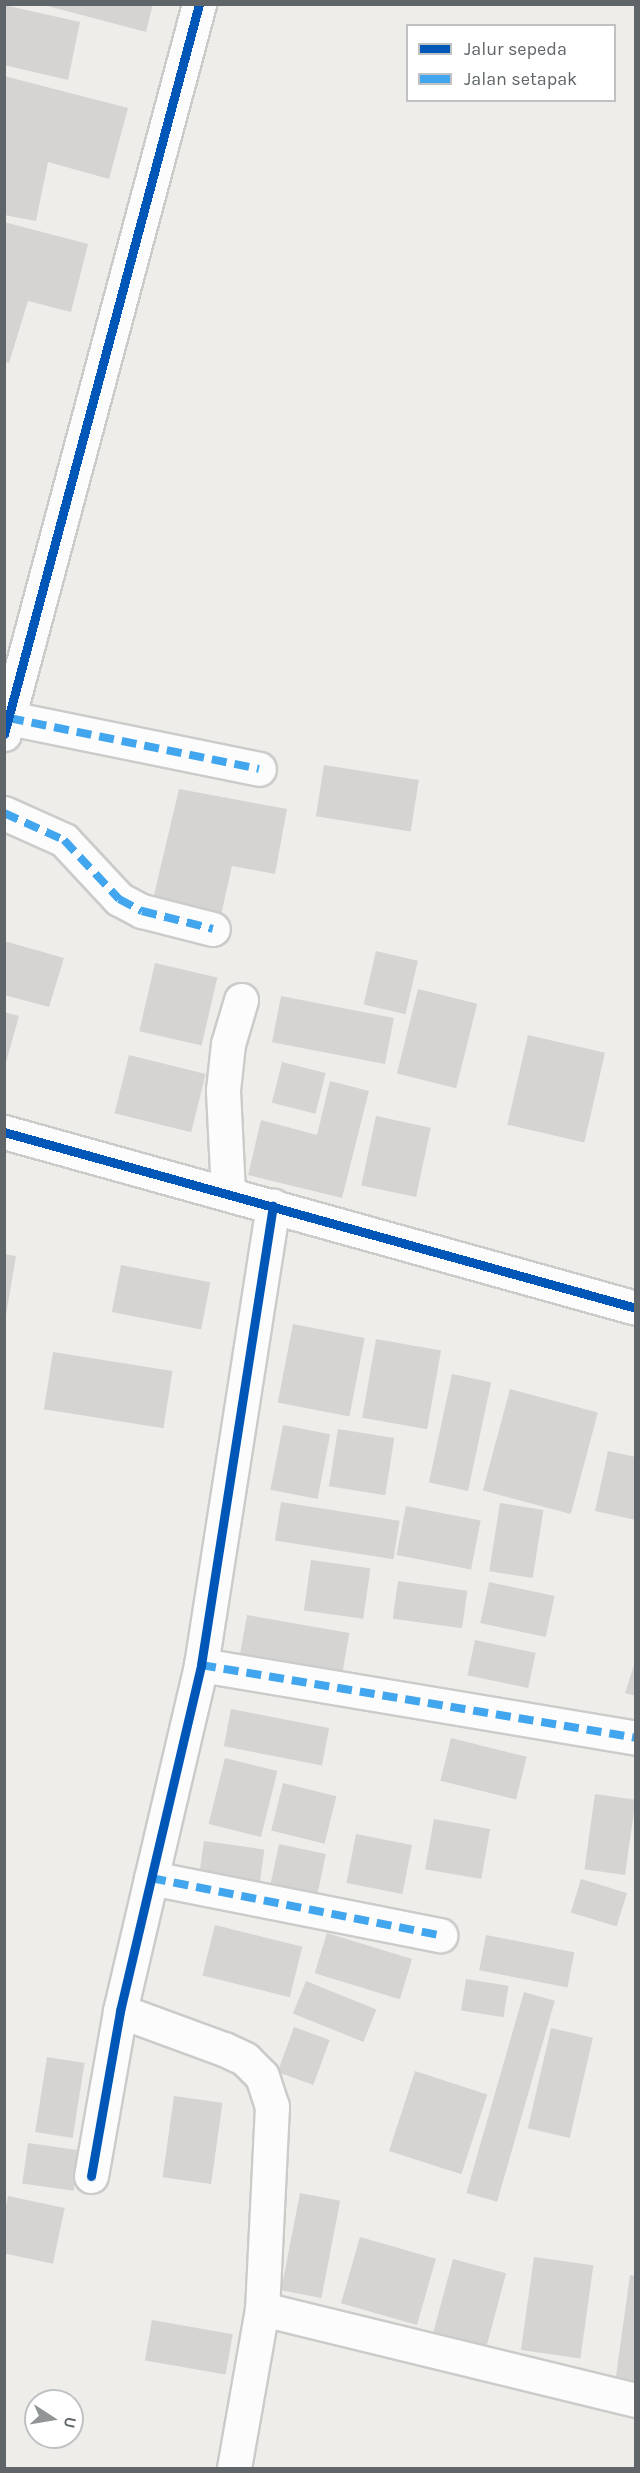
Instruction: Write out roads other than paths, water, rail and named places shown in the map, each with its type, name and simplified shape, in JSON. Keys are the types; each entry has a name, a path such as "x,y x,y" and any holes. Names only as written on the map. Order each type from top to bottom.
{"street":[{"path":"200,4 7,726 259,769"},
{"path":"4,813 64,840 119,899 142,912 213,929"},
{"path":"228,1193 223,1090 228,1044 241,1000"},
{"path":"4,1132 636,1308"},
{"path":"91,2176 120,2011 201,1665 273,1206"},
{"path":"201,1665 636,1738"},
{"path":"151,1878 440,1935"},
{"path":"120,2011 224,2049 245,2059 262,2076 272,2106 262,2309 234,2469"},
{"path":"262,2309 636,2400"}]}
